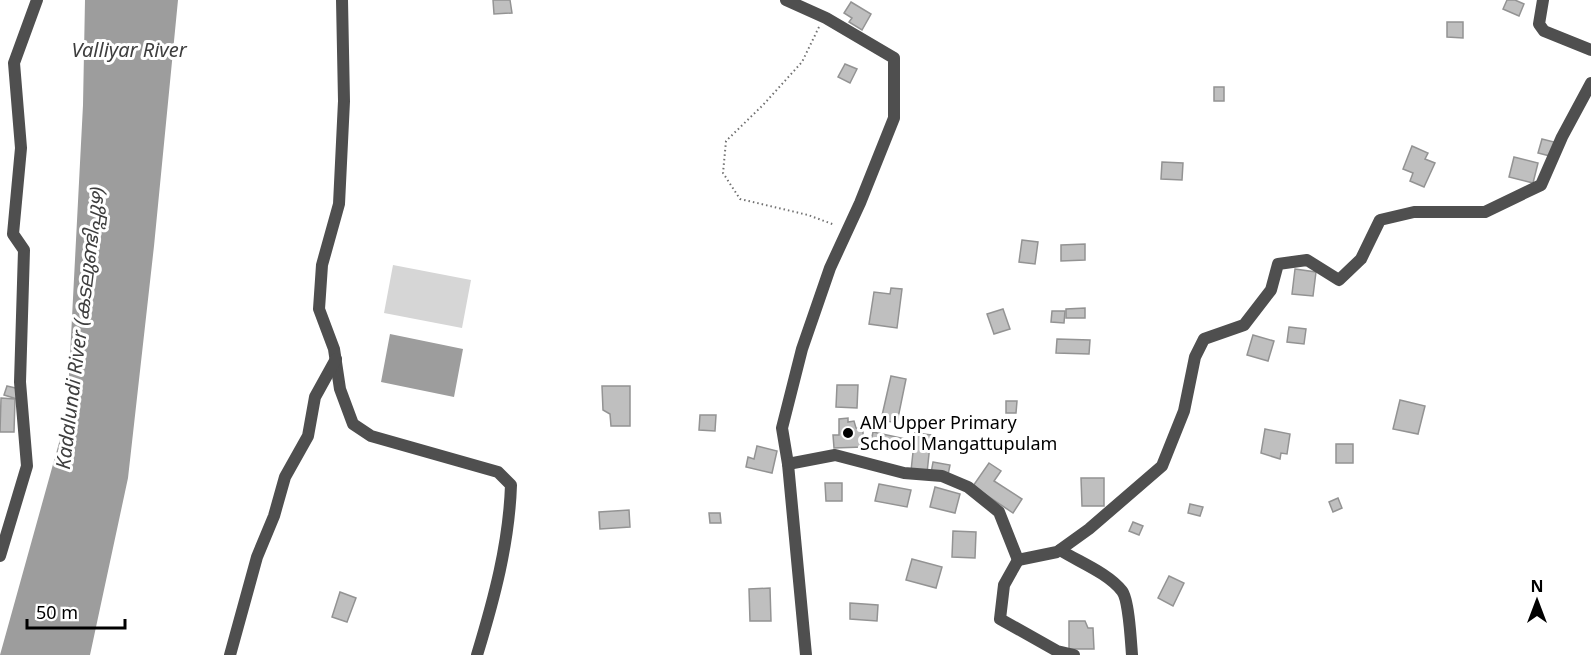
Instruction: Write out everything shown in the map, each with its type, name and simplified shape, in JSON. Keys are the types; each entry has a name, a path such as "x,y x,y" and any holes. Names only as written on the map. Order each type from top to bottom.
{"street":[{"path":"0,556 27,466 20,382 24,250 13,234 21,148 14,63 37,0"},
{"path":"342,0 344,101 339,204 322,265 320,309 334,349 340,389 353,424 371,436 498,472 511,485 510,518 495,596 477,655"},
{"path":"786,0 824,17 894,58 894,118 830,268 802,349 782,428 788,464 806,655"},
{"path":"1543,0 1539,24 1544,31 1591,50"},
{"path":"1074,655 1057,651 1000,619 1004,585 1018,560 1060,550 1089,529 1162,466 1184,411 1195,357 1204,339 1244,325 1271,290 1278,264 1307,260 1339,280 1360,259 1380,220 1414,212 1485,212 1541,184 1562,137 1591,83"},
{"path":"230,655 257,557 274,516 285,477 308,436 315,397 336,359"},
{"path":"788,464 835,455 904,473 942,477 968,487 999,512 1018,560"},
{"path":"1060,550 1106,578 1124,592 1132,655"}],"path":[{"path":"824,17 802,62 726,141 723,173 740,199 808,215 848,229"}],"shaded area":[{"path":"393,265 471,280 462,328 384,313"}],"water":[{"name":"Valliyar River","path":"85,0 178,0 128,478 90,655 0,655 67,414 83,105"},
{"path":"390,334 463,349 454,397 381,382"}],"building":[{"path":"493,0 510,0 512,13 494,14"},
{"path":"1507,0 1515,0 1524,4 1519,16 1503,9"},
{"path":"851,2 871,14 862,30 849,22 852,18 844,13"},
{"path":"1447,22 1463,22 1463,38 1447,37"},
{"path":"845,64 857,69 850,83 838,77"},
{"path":"1214,87 1224,87 1224,101 1214,101"},
{"path":"1542,139 1554,142 1550,156 1538,153"},
{"path":"1412,146 1428,153 1425,159 1435,163 1424,187 1410,181 1413,173 1403,169"},
{"path":"1514,157 1538,163 1533,183 1509,177"},
{"path":"1162,162 1183,163 1182,180 1161,179"},
{"path":"1022,240 1038,242 1035,264 1019,262"},
{"path":"1085,244 1085,260 1061,261 1061,245"},
{"path":"1295,269 1316,272 1313,296 1292,294"},
{"path":"891,288 902,289 897,328 869,324 874,292 890,294"},
{"path":"1085,308 1085,318 1066,318 1066,309"},
{"path":"1003,309 1010,329 994,334 987,314"},
{"path":"1052,311 1065,311 1064,323 1051,322"},
{"path":"1289,327 1306,329 1304,344 1287,342"},
{"path":"1253,335 1274,341 1268,361 1247,355"},
{"path":"1057,339 1090,340 1089,354 1056,353"},
{"path":"891,376 906,379 897,423 881,420"},
{"path":"837,385 858,385 857,408 836,407"},
{"path":"7,386 20,389 17,399 4,395"},
{"path":"602,386 630,386 630,426 611,426 610,414 603,410"},
{"path":"1,398 15,399 14,432 0,432"},
{"path":"1400,400 1425,406 1418,434 1393,429"},
{"path":"1006,401 1017,401 1016,413 1006,413"},
{"path":"700,415 716,415 715,431 699,430"},
{"path":"848,418 848,422 854,421 856,428 863,430 863,447 834,448 833,435 839,435 839,419"},
{"path":"1265,429 1290,434 1287,454 1281,453 1280,459 1261,453"},
{"path":"873,432 906,439 904,449 871,442"},
{"path":"915,433 931,435 927,473 911,471"},
{"path":"1336,444 1353,444 1353,463 1336,463"},
{"path":"757,446 777,451 772,473 746,467 748,457 754,459"},
{"path":"933,462 950,465 948,475 931,473"},
{"path":"989,463 1001,471 994,481 1022,499 1013,513 973,486"},
{"path":"1081,478 1104,478 1104,506 1082,506"},
{"path":"825,483 842,483 842,501 826,501"},
{"path":"879,484 911,490 907,507 875,501"},
{"path":"935,487 960,494 955,513 930,507"},
{"path":"1338,498 1342,508 1333,512 1329,502"},
{"path":"1190,504 1203,507 1200,516 1188,513"},
{"path":"629,510 630,527 600,529 599,512"},
{"path":"709,513 720,513 721,523 710,523"},
{"path":"1133,522 1143,526 1139,535 1129,531"},
{"path":"953,531 976,532 975,558 952,557"},
{"path":"912,559 942,567 936,588 906,580"},
{"path":"1169,576 1184,583 1173,606 1158,598"},
{"path":"770,588 771,621 750,621 749,589"},
{"path":"340,592 356,598 347,622 332,617"},
{"path":"850,603 878,605 877,621 850,619"},
{"path":"1069,621 1085,621 1088,628 1093,628 1094,649 1069,649"}],"place":[{"name":"AM Upper Primary School Mangattupulam","path":"848,433"}],"water label":[{"name":"Kadalundi River (കടലുണ്ടിപ്പുഴ)","path":"80,328"}]}
